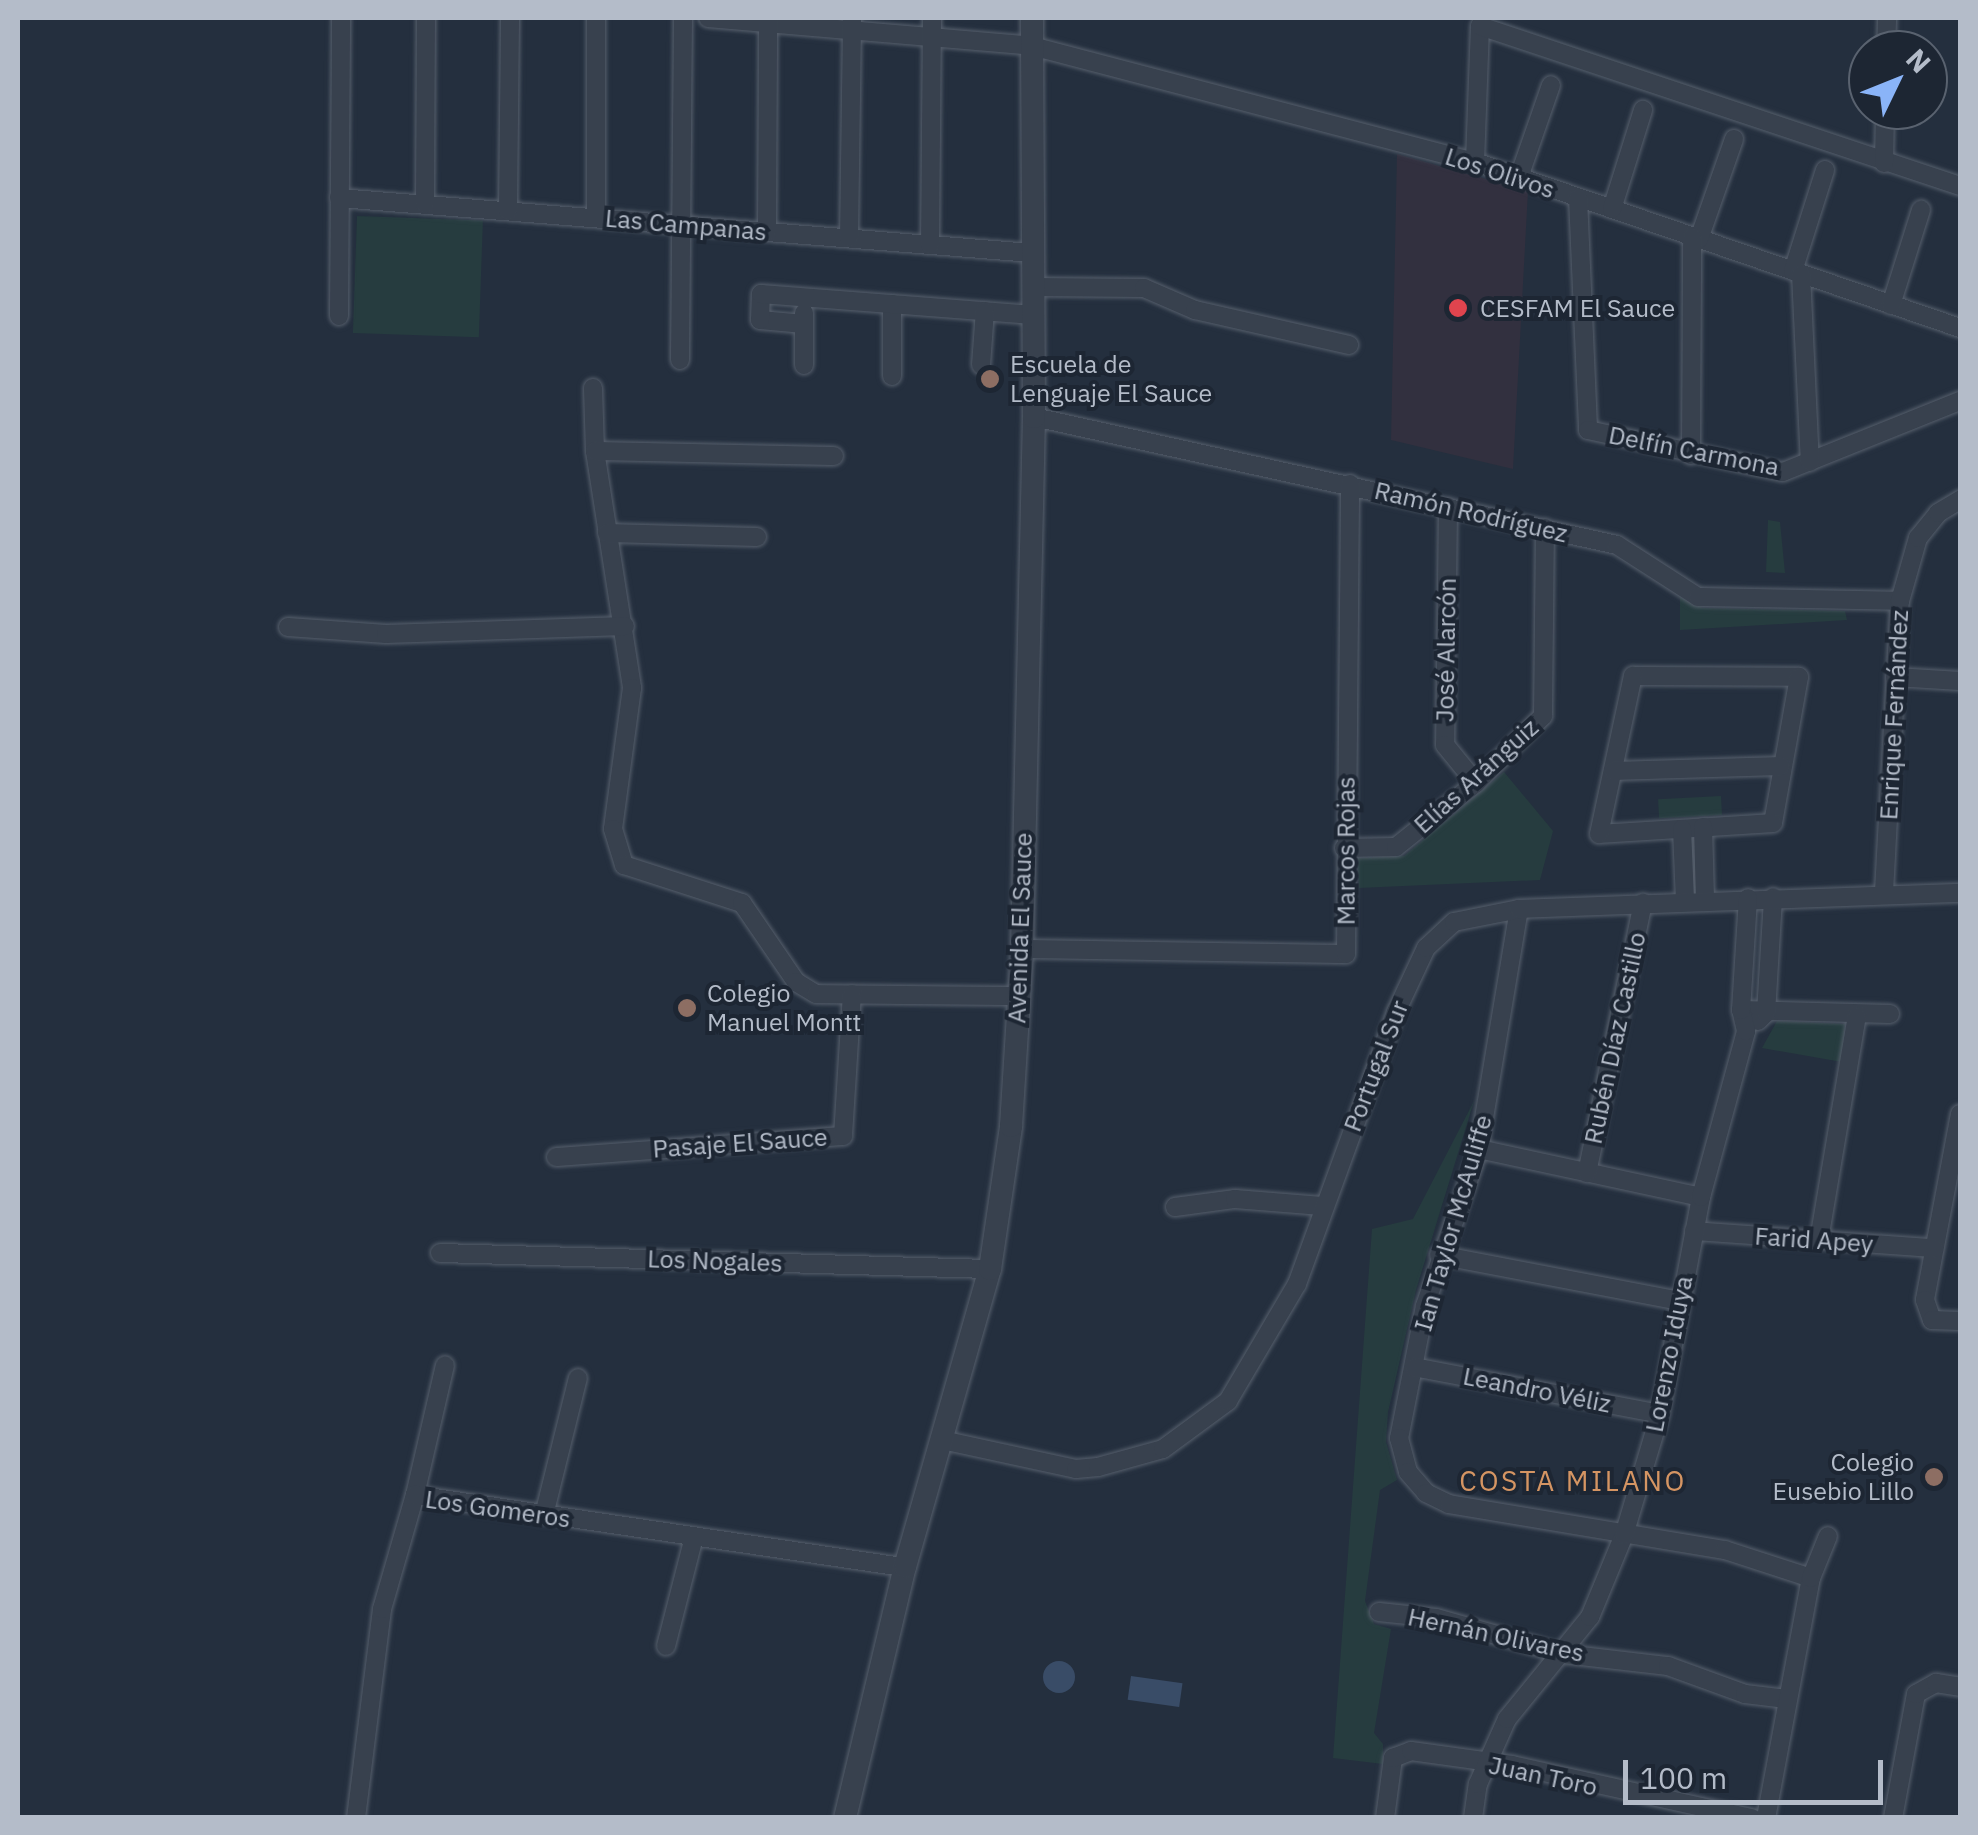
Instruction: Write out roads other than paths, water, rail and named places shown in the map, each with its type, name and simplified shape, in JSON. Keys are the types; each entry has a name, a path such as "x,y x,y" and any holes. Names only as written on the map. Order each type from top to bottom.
{"street":[{"path":"339,316 341,18"},
{"path":"425,204 426,18"},
{"path":"508,211 510,18"},
{"path":"596,18 596,218"},
{"path":"680,360 683,18"},
{"name":"Los Olivos","path":"708,18 852,24 932,37 1032,46 1475,162 1960,328"},
{"path":"930,245 932,18"},
{"name":"Avenida El Sauce","path":"845,1818 904,1567 990,1269 1011,1126 1022,949 1034,417 1032,18"},
{"path":"767,232 768,20"},
{"path":"849,238 852,24"},
{"path":"1475,162 1480,26 1960,186"},
{"path":"1519,178 1551,85"},
{"path":"1612,209 1643,110"},
{"path":"1884,163 1885,130"},
{"path":"1691,455 1695,238 1734,138"},
{"path":"1810,462 1797,272 1825,170"},
{"name":"Las Campanas","path":"339,198 1032,253"},
{"name":"Delfín Carmona","path":"1578,198 1588,430 1782,472 1960,401"},
{"path":"1891,305 1921,210"},
{"path":"1032,287 1144,288 1195,310 1348,344"},
{"path":"804,324 760,320 761,294 1032,315"},
{"path":"804,298 804,365"},
{"path":"892,304 892,376"},
{"path":"980,364 985,312"},
{"path":"593,388 595,451 632,688 614,829 624,865 742,903 802,987 824,996 1019,996"},
{"name":"Ramón Rodríguez","path":"1034,417 1617,545 1698,597 1900,601"},
{"path":"595,451 834,456"},
{"name":"Marcos Rojas","path":"1022,949 1346,954 1350,484"},
{"name":"Enrique Fernández","path":"1884,892 1900,601 1918,538 1938,513 1960,500"},
{"name":"José Alarcón","path":"1448,507 1445,745 1476,783"},
{"name":"Elías Aránguiz","path":"1344,848 1396,846 1476,783 1543,716 1545,528"},
{"path":"607,533 757,536"},
{"path":"288,627 386,634 625,626"},
{"path":"1633,676 1799,677 1781,766 1772,822 1599,834 1633,676"},
{"path":"1896,677 1960,681"},
{"path":"1613,772 1781,766"},
{"path":"1704,827 1705,900"},
{"path":"1682,828 1685,901"},
{"name":"Portugal Sur","path":"942,1440 1076,1469 1131,1460 1182,1438 1241,1386 1297,1284 1322,1206 1426,948 1464,917 1520,909 1748,898 1884,892 1960,894"},
{"path":"1746,1031 1766,1013 1773,897"},
{"name":"Lorenzo Iduya","path":"1473,1818 1486,1762 1520,1698 1564,1654 1601,1596 1624,1535 1660,1414 1701,1198 1746,1031 1742,1010 1748,898"},
{"name":"Rubén Díaz Castillo","path":"1587,1173 1643,903"},
{"name":"Ian Taylor McAuliffe","path":"1520,909 1479,1149 1439,1255 1399,1438 1408,1472 1426,1493 1449,1504 1725,1550 1811,1578"},
{"name":"Pasaje El Sauce","path":"556,1157 843,1136 852,994"},
{"path":"1742,1010 1890,1014"},
{"path":"1820,1240 1858,1016"},
{"path":"1960,1114 1928,1281 1926,1311 1932,1320 1960,1321"},
{"path":"1479,1149 1701,1198"},
{"path":"1175,1207 1235,1198 1322,1206"},
{"name":"Farid Apey","path":"1694,1231 1934,1248"},
{"name":"Los Nogales","path":"440,1252 990,1269"},
{"path":"1439,1255 1680,1301"},
{"path":"415,1495 444,1365"},
{"name":"Leandro Véliz","path":"1414,1368 1660,1414"},
{"path":"544,1516 578,1378"},
{"name":"Los Gomeros","path":"356,1818 382,1609 415,1495 904,1567"},
{"path":"1766,1818 1811,1578 1828,1536"},
{"path":"666,1646 694,1537"},
{"name":"Hernán Olivares","path":"1379,1612 1436,1618 1564,1654 1668,1666 1745,1694 1787,1700"},
{"path":"1893,1818 1916,1694 1936,1682 1960,1687"},
{"name":"Juan Toro","path":"1385,1818 1393,1758 1411,1751 1486,1762 1752,1818"}],"water":[{"path":"1059,1661 1070,1666 1075,1677 1070,1688 1059,1693 1048,1688 1043,1677 1048,1666"},
{"path":"1131,1676 1182,1683 1179,1707 1128,1700"}],"place":[{"name":"CESFAM El Sauce","path":"1458,308"},
{"name":"Escuela de Lenguaje El Sauce","path":"990,379"},
{"name":"Colegio Manuel Montt","path":"687,1008"},
{"name":"Colegio Eusebio Lillo","path":"1934,1477"}],"district":[{"name":"COSTA MILANO","path":"1573,1481"}]}
